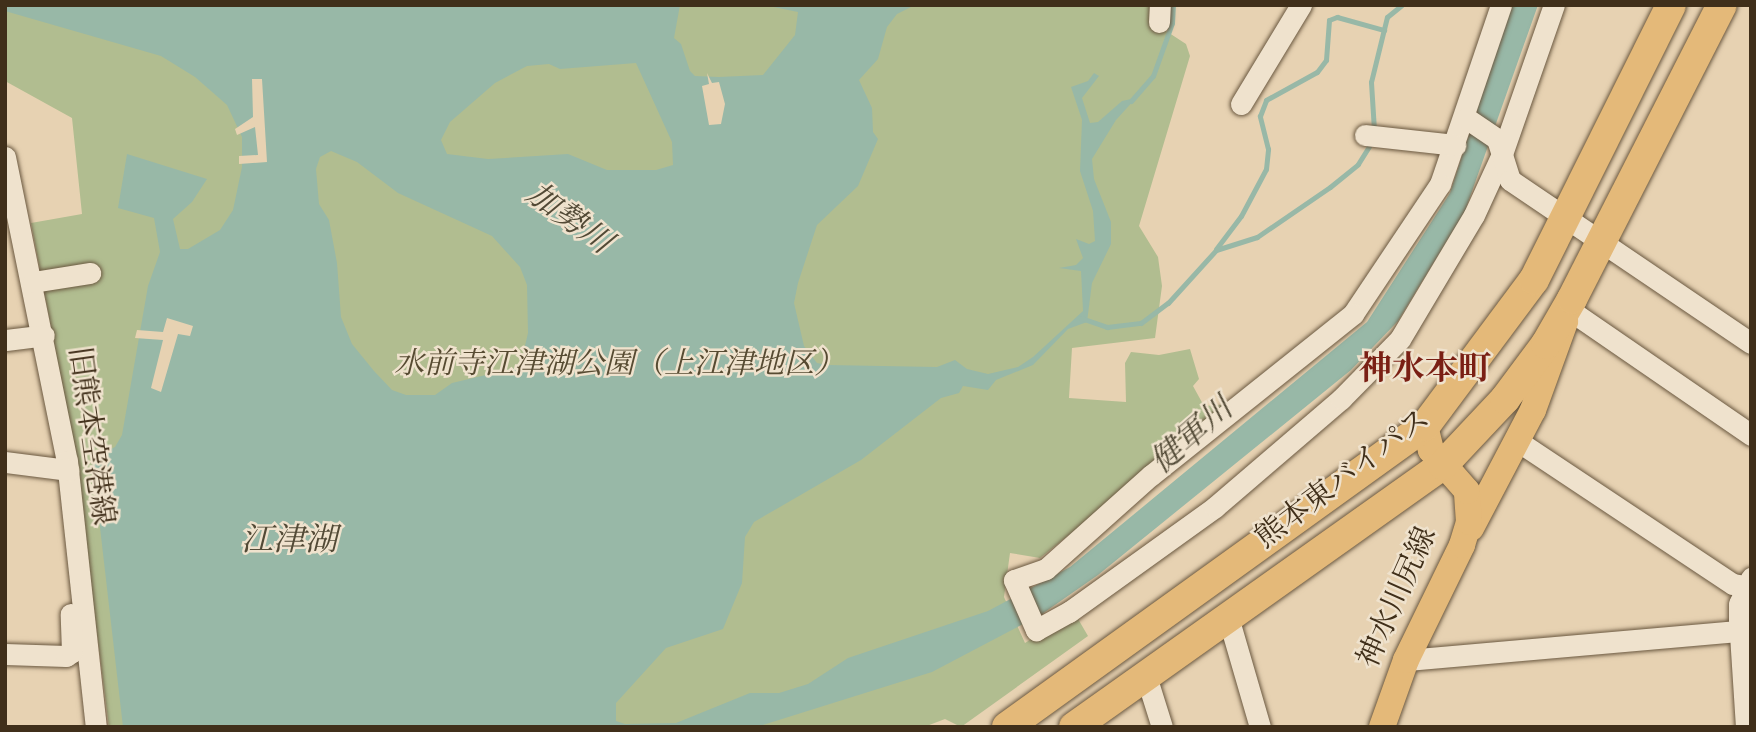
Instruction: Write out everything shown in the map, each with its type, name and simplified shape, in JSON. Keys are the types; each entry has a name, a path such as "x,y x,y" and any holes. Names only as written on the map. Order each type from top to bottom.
{"highway":[{"name":"熊本東バイパス","path":"1007,727 1425,426 1534,281 1671,5"},
{"name":"熊本東バイパス","path":"1074,727 1443,465 1505,399 1570,304 1722,5"}],"main road":[{"path":"1462,545 1554,361 1570,304"},
{"name":"神水川尻線","path":"1382,727 1406,660 1462,545 1471,504 1467,491 1431,450 1425,426"}],"street":[{"path":"1241,104 1301,5"},
{"path":"1501,5 1466,118 1440,184 1353,314 1151,475 1046,569 1014,580 1016,591 1036,630 1069,612 1215,507 1341,399 1400,339 1474,215 1554,5"},
{"path":"1466,118 1499,146 1510,180 1603,240 1751,343"},
{"path":"1365,135 1455,145"},
{"name":"旧熊本空港線","path":"5,157 44,335 68,470 96,727"},
{"path":"33,282 90,273"},
{"path":"1570,304 1751,435"},
{"path":"6,341 44,335"},
{"path":"1516,440 1733,584 1749,584 1739,604 1747,684 1746,727"},
{"path":"5,462 68,470"},
{"path":"5,654 66,656 72,652 71,614 80,587"},
{"path":"1228,617 1260,727"},
{"path":"1406,660 1740,631"},
{"path":"1146,676 1162,727"}],"green space":[{"name":"水前寺江津湖公園（上江津地区）","path":"5,5 1152,5 1163,29 1186,44 1190,56 1139,226 1158,257 1162,286 1155,338 1072,348 1069,398 1126,402 1125,363 1131,352 1159,355 1190,349 1199,379 1193,386 1204,406 1233,404 1040,558 1010,553 1004,597 1025,643 1074,612 1088,636 961,727 945,719 924,727 109,727 72,437 31,223 82,214 72,118 5,81"}],"water":[{"name":"江津湖","path":"5,5 680,5 674,38 681,44 690,71 695,76 719,77 763,75 795,35 798,12 764,5 915,5 897,14 887,27 878,59 859,80 872,108 873,132 878,139 858,186 817,225 798,283 794,303 804,346 817,363 827,365 937,367 955,360 967,369 988,374 1018,367 1033,357 1083,311 1081,271 1059,268 1076,265 1083,258 1076,239 1089,244 1095,241 1093,211 1080,171 1082,120 1071,87 1088,81 1094,73 1099,76 1082,98 1090,123 1098,122 1122,101 1136,98 1116,120 1092,159 1094,179 1111,222 1111,244 1092,283 1087,322 1068,329 1033,365 996,380 988,390 963,386 959,393 941,398 861,460 754,522 745,537 742,583 723,629 666,648 616,703 616,721 625,724 676,723 750,693 779,693 808,684 848,658 988,611 1070,567 1367,322 1450,193 1511,5 1538,5 1465,211 1398,321 1351,370 1098,575 1042,614 932,672 756,727 123,727 92,458 115,447 122,435 148,286 160,252 154,218 118,208 127,154 207,179 192,202 173,219 180,249 188,249 220,230 233,210 242,167 242,137 227,105 195,77 161,56 5,11","holes":["636,63 672,142 673,165 656,170 607,170 568,154 488,159 447,154 441,140 450,122 495,83 527,66 549,64 560,69","331,151 357,162 398,193 492,236 520,267 527,285 528,333 520,367 452,383 435,395 406,395 392,390 374,371 352,344 341,317 337,263 329,220 319,204 316,169 320,157"]}],"pier":[{"path":"707,73 712,83 719,82 725,104 721,124 709,125 702,86 709,84"},
{"path":"252,79 262,79 267,162 239,164 239,156 258,155 255,127 237,135 235,129 253,117"},
{"path":"167,318 193,326 190,336 178,334 161,392 151,388 163,340 135,338 137,330 163,332"}],"waterway":[{"path":"1131,101 1153,76 1172,23 1173,5"},
{"path":"1374,130 1371,82 1387,17 1402,5"},
{"path":"1216,249 1241,216 1266,169 1268,149 1260,116 1266,100 1317,72 1326,60 1329,20 1337,17 1384,30"},
{"path":"1081,318 1107,327 1141,323 1168,303 1216,250 1257,237 1330,187 1358,164 1373,140"}],"district":[{"name":"神水本町","path":"1425,372"}],"water label":[{"name":"加勢川","path":"568,220"},
{"name":"健軍川","path":"1193,437"}]}
